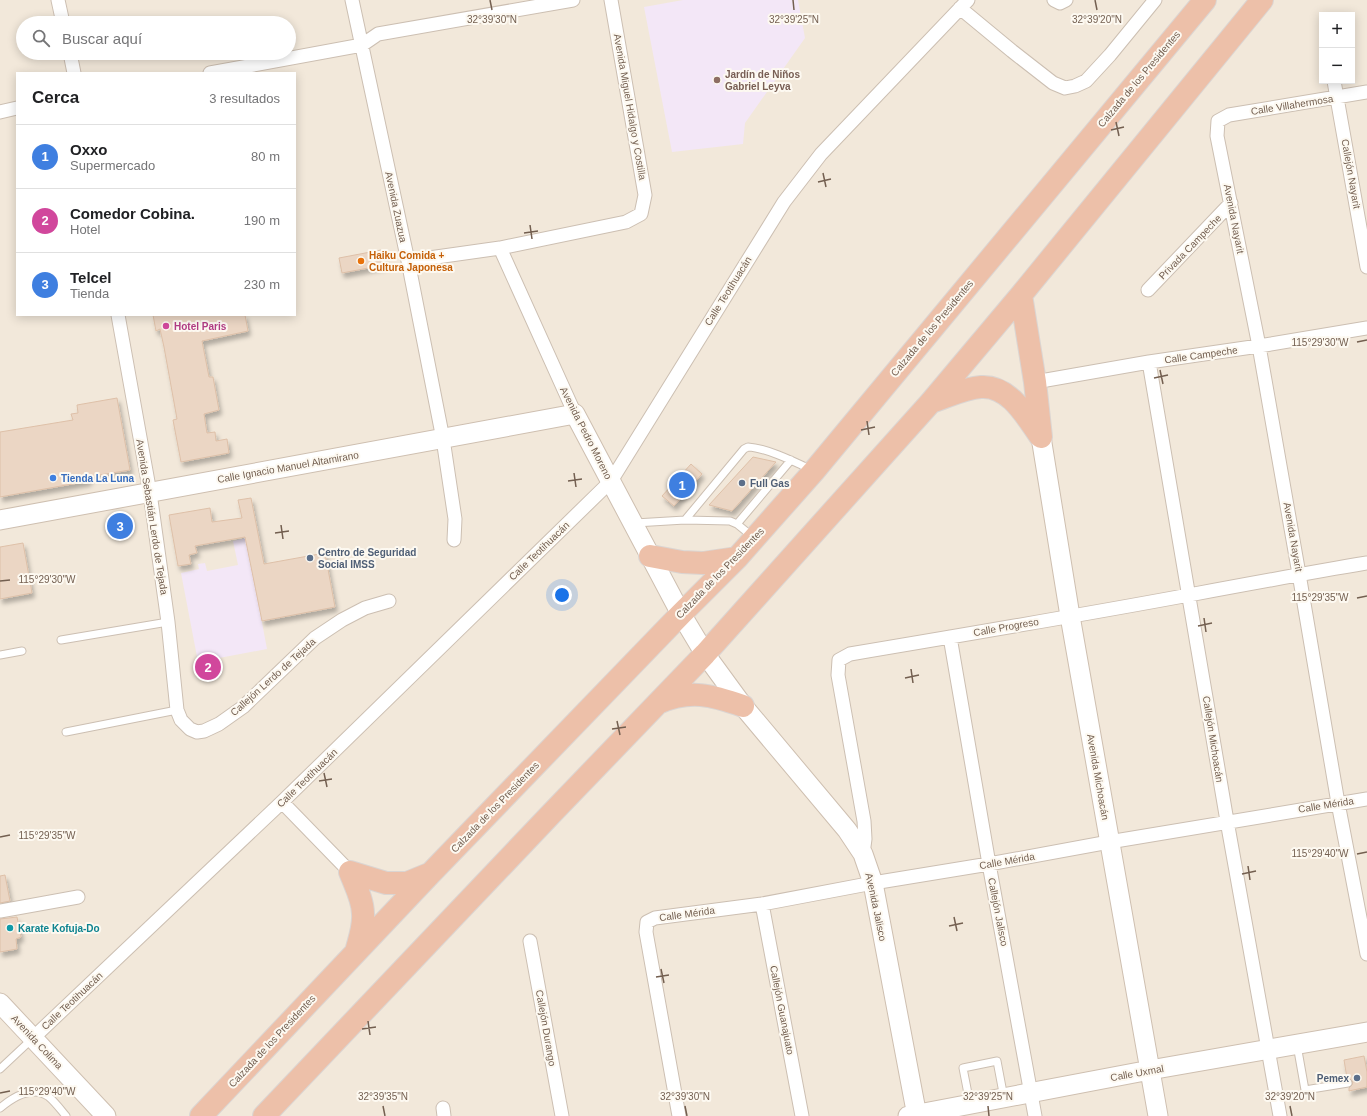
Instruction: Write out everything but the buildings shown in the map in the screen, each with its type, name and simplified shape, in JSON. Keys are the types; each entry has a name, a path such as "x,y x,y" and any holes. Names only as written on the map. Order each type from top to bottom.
{"highway":[{"name":"Calzada de los Presidentes","path":"201,1116 430,874 755,539 814,471 1205,0"},
{"path":"264,1116 705,654 931,402 1021,295 1262,0"},
{"path":"1021,295 1035,382 1041,438"},
{"path":"931,402 964,391 982,387 997,390 1011,398 1022,410 1041,438"},
{"path":"650,556 682,562 703,563 737,558"},
{"path":"657,703 685,695 700,694 715,696 743,706"},
{"path":"350,872 386,884 407,883 430,874"},
{"path":"350,872 360,896 363,914 362,926 355,953"},
{"path":"286,1116 302,1094 316,1062"}],"street":[{"path":"58,0 61,16"},
{"name":"Avenida Zuazua","path":"352,0 408,261 443,439"},
{"path":"296,57 362,45 378,34 573,0"},
{"name":"Avenida Miguel Hidalgo y Costilla","path":"500,248 626,222 641,214 645,195 611,0"},
{"path":"964,4 1012,51 1053,83 1065,88 1075,86 1086,81 1110,55 1155,0"},
{"name":"Calle Teotihuacán","path":"32,1038 282,802 611,481 784,202 821,154 964,4"},
{"path":"71,60 74,72"},
{"path":"215,72 281,60"},
{"name":"Callejón Nayarit","path":"1335,84 1367,267"},
{"name":"Calle Villahermosa","path":"1218,121 1229,115 1367,92"},
{"path":"0,112 16,108"},
{"name":"Avenida Nayarit","path":"1218,121 1217,136 1259,346 1338,804 1367,954"},
{"name":"Privada Campeche","path":"1148,290 1231,203"},
{"path":"408,261 500,248"},
{"name":"Avenida Pedro Moreno","path":"500,248 575,414 681,614 705,654"},
{"name":"Avenida Sebastián Lerdo de Tejada","path":"118,316 150,493 179,715"},
{"name":"Calle Campeche","path":"1035,382 1149,362 1367,328"},
{"name":"Callejón Michoacán","path":"1149,362 1227,821 1280,1116"},
{"name":"Calle Ignacio Manuel Altamirano","path":"0,520 575,414"},
{"name":"Avenida Michoacán","path":"1041,438 1070,616 1158,1116"},
{"path":"443,439 455,519 454,540"},
{"name":"Calle Progreso","path":"863,854 865,839 864,821 838,675 839,660 850,654 950,638 1299,574 1367,563"},
{"name":"Callejón Lerdo de Tejada","path":"179,715 190,730 197,732 204,731 219,724 243,707 315,638 342,620 365,608 389,601"},
{"name":"Callejón Jalisco","path":"950,638 989,864 1036,1116"},
{"name":"Avenida Jalisco","path":"705,654 743,706 847,830 863,854 873,883 914,1116"},
{"name":"Calle Mérida","path":"679,1116 646,932 647,922 655,918 762,904 1227,821 1367,799"},
{"path":"282,802 350,872"},
{"path":"0,911 78,898"},
{"name":"Callejón Guanajuato","path":"762,904 802,1116"},
{"name":"Callejón Durango","path":"530,941 562,1116"},
{"name":"Avenida Colima","path":"0,1003 106,1116"},
{"name":"Calle Uxmal","path":"914,1116 1150,1070 1367,1032"}],"lane":[{"path":"685,520 744,449 748,447 791,460 814,471"},
{"path":"737,524 791,460"},
{"path":"633,524 685,520 730,521 737,524 755,539"},
{"path":"61,640 168,622"},
{"path":"0,655 22,652"},
{"path":"66,732 179,715"},
{"path":"0,1069 32,1038"},
{"path":"1297,1045 1305,1090 1348,1083"},
{"path":"970,1105 963,1068 997,1061 1004,1098"},
{"path":"0,1108 18,1095 29,1092 38,1093 48,1097 66,1116"}],"shaded area":[{"path":"0,0 1367,0 1367,1116 0,1116"},
{"name":"Jardín de Niños Gabriel Leyva","path":"683,0 798,0 805,38 745,123 743,144 672,152 644,7"},
{"path":"246,538 267,649 198,662 181,573 199,569 198,564 205,563 207,571 238,565 233,541"}],"place":[{"name":"Jardín de Niños Gabriel Leyva","path":"717,80"},
{"name":"Haiku Comida + Cultura Japonesa","path":"361,261"},
{"name":"Hotel Paris","path":"166,326"},
{"name":"Tienda La Luna","path":"53,478"},
{"name":"Full Gas","path":"742,483"},
{"name":"Oxxo","path":"682,485"},
{"name":"Telcel","path":"120,526"},
{"name":"Centro de Seguridad Social IMSS","path":"310,558"},
{"name":"Comedor Cobina.","path":"208,667"},
{"name":"Karate Kofuja-Do","path":"10,928"},
{"name":"Pemex","path":"1357,1078"}]}
